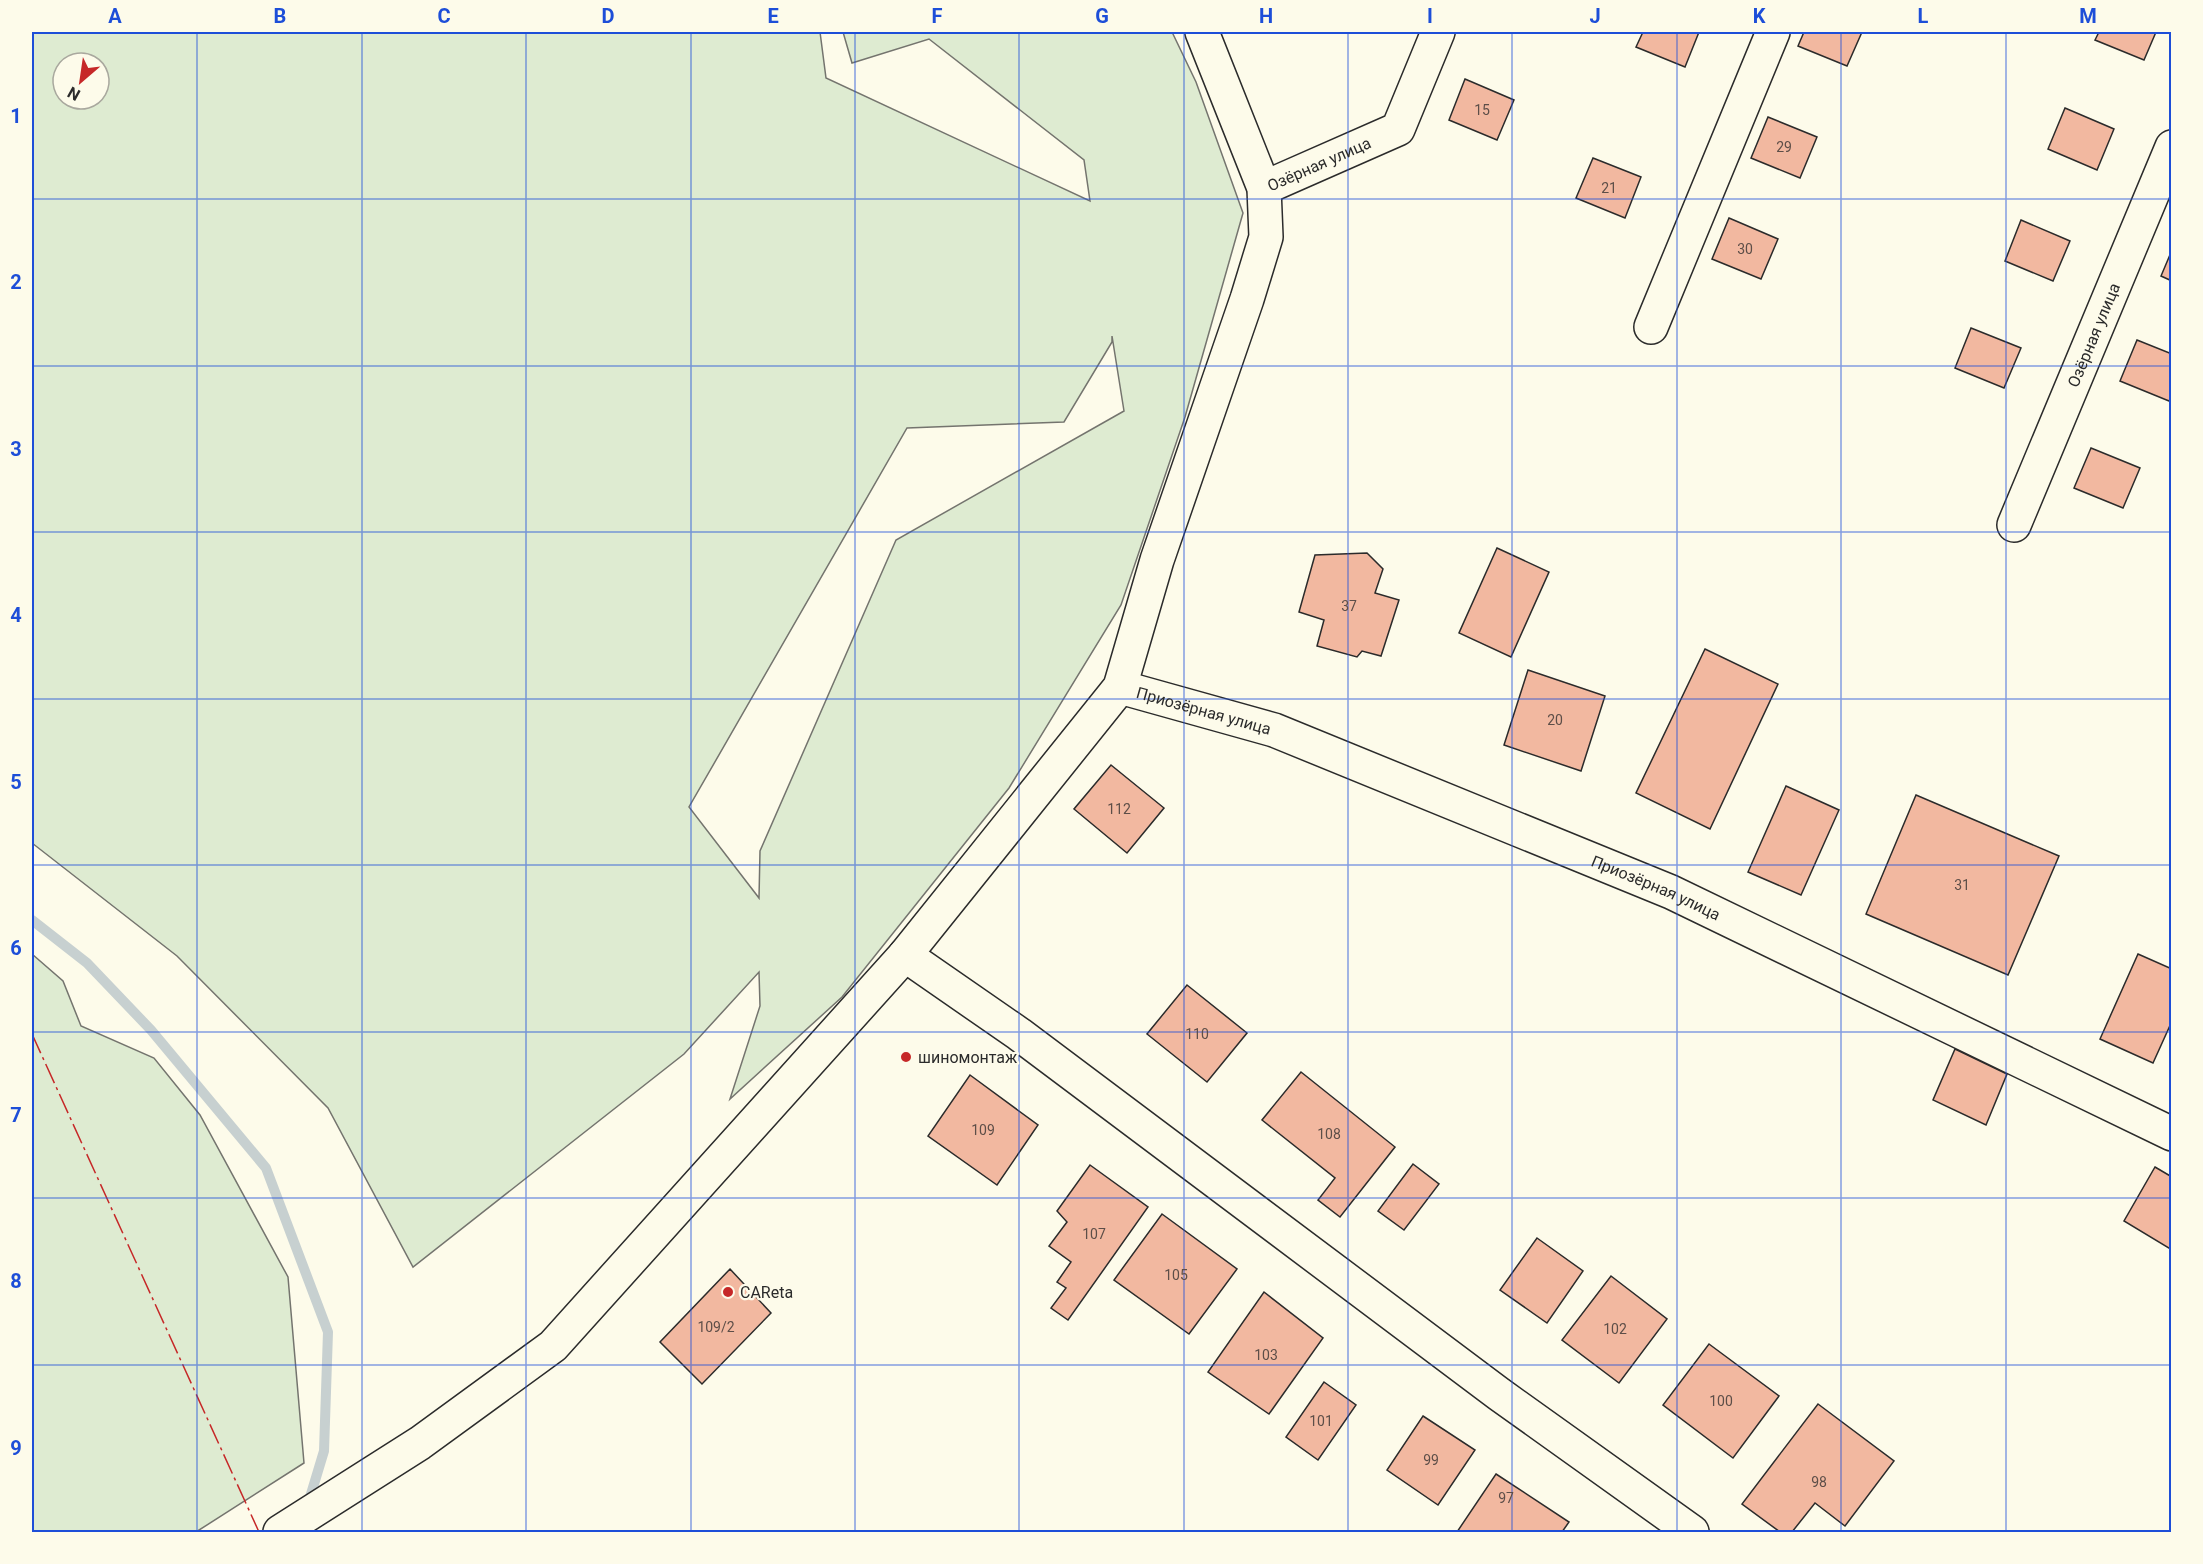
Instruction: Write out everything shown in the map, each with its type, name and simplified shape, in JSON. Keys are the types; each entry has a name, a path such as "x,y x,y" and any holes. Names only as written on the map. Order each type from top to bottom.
{"street":[{"name":"Озёрная улица","path":"1202,32 1264,188 1398,129 1438,32"},
{"path":"1652,327 1773,32"},
{"name":"Озёрная улица","path":"2014,525 2172,147"},
{"path":"280,1533 420,1443 553,1346 905,955 1120,687 1157,560 1247,299 1266,237 1264,188"},
{"name":"Приозёрная улица","path":"1120,687 1274,730 1671,892 2172,1134"},
{"path":"905,955 1019,1034 1499,1394 1692,1533"}],"green space":[{"path":"32,32 820,32 826,78 1090,201 1084,160 929,39 852,63 843,32 1172,32 1196,82 1243,213 1185,417 1121,605 1009,788 842,997 730,1099 760,1006 759,972 684,1054 413,1267 328,1108 177,956 32,843","holes":["1112,336 1124,411 896,540 760,851 759,898 689,807 907,428 1064,422 1112,342"]},
{"path":"32,954 63,981 81,1026 154,1058 200,1115 288,1277 304,1463 196,1532 32,1532"}],"building":[{"path":"1643,32 1699,32 1685,67 1636,47"},
{"path":"1804,32 1862,32 1847,66 1798,46"},
{"path":"2099,32 2156,32 2144,60 2095,40"},
{"path":"1465,79 1514,100 1497,140 1449,120"},
{"path":"2065,108 2114,129 2097,170 2048,149"},
{"path":"1768,117 1817,137 1800,178 1751,158"},
{"path":"1593,158 1641,177 1625,218 1576,198"},
{"path":"1729,218 1778,239 1761,279 1712,259"},
{"path":"2021,220 2070,241 2053,281 2005,261"},
{"path":"2172,250 2172,281 2161,276"},
{"path":"1971,328 2021,348 2004,388 1955,368"},
{"path":"2137,340 2172,354 2172,395 2169,401 2120,381"},
{"path":"2091,448 2140,468 2123,508 2074,488"},
{"path":"1497,548 1549,572 1511,657 1459,633"},
{"path":"1367,553 1383,569 1375,593 1399,600 1381,656 1362,651 1357,657 1317,646 1324,620 1299,612 1315,555"},
{"path":"1705,649 1778,684 1710,829 1636,793"},
{"path":"1528,670 1605,696 1581,771 1504,745"},
{"path":"1111,765 1164,808 1127,853 1074,809"},
{"path":"1786,786 1839,810 1801,895 1748,872"},
{"path":"1916,795 2059,856 2008,975 1866,914"},
{"path":"2138,954 2172,969 2172,1021 2153,1063 2100,1039"},
{"path":"1187,985 1247,1033 1207,1082 1147,1034"},
{"path":"1955,1049 2007,1074 1986,1125 1933,1100"},
{"path":"1301,1072 1395,1147 1340,1217 1318,1200 1335,1178 1262,1120"},
{"path":"970,1075 1038,1125 997,1185 928,1136"},
{"path":"1413,1164 1439,1184 1404,1230 1378,1211"},
{"path":"1090,1165 1148,1207 1068,1320 1051,1308 1066,1288 1057,1282 1071,1262 1049,1246 1067,1222 1057,1211"},
{"path":"2155,1167 2172,1177 2172,1250 2124,1221"},
{"path":"1162,1214 1237,1269 1189,1334 1114,1280"},
{"path":"1537,1238 1583,1271 1547,1323 1500,1290"},
{"path":"730,1269 771,1313 702,1384 660,1342"},
{"path":"1611,1276 1667,1319 1619,1383 1562,1340"},
{"path":"1264,1292 1323,1338 1269,1414 1208,1372"},
{"path":"1709,1344 1779,1396 1733,1458 1663,1405"},
{"path":"1324,1382 1356,1405 1318,1460 1286,1437"},
{"path":"1818,1404 1894,1461 1845,1526 1815,1503 1792,1532 1780,1532 1742,1504"},
{"path":"1423,1416 1475,1450 1438,1505 1387,1470"},
{"path":"1496,1474 1569,1522 1562,1532 1457,1532"}],"waterway":[{"path":"32,920 87,963 151,1030 266,1168 328,1332 324,1451 308,1504"}],"power":[{"path":"32,1034 259,1532"},
{"path":"32,1527 34,1532"}],"place":[{"name":"шиномонтаж","path":"906,1057"},
{"name":"CAReta","path":"728,1292"}]}
